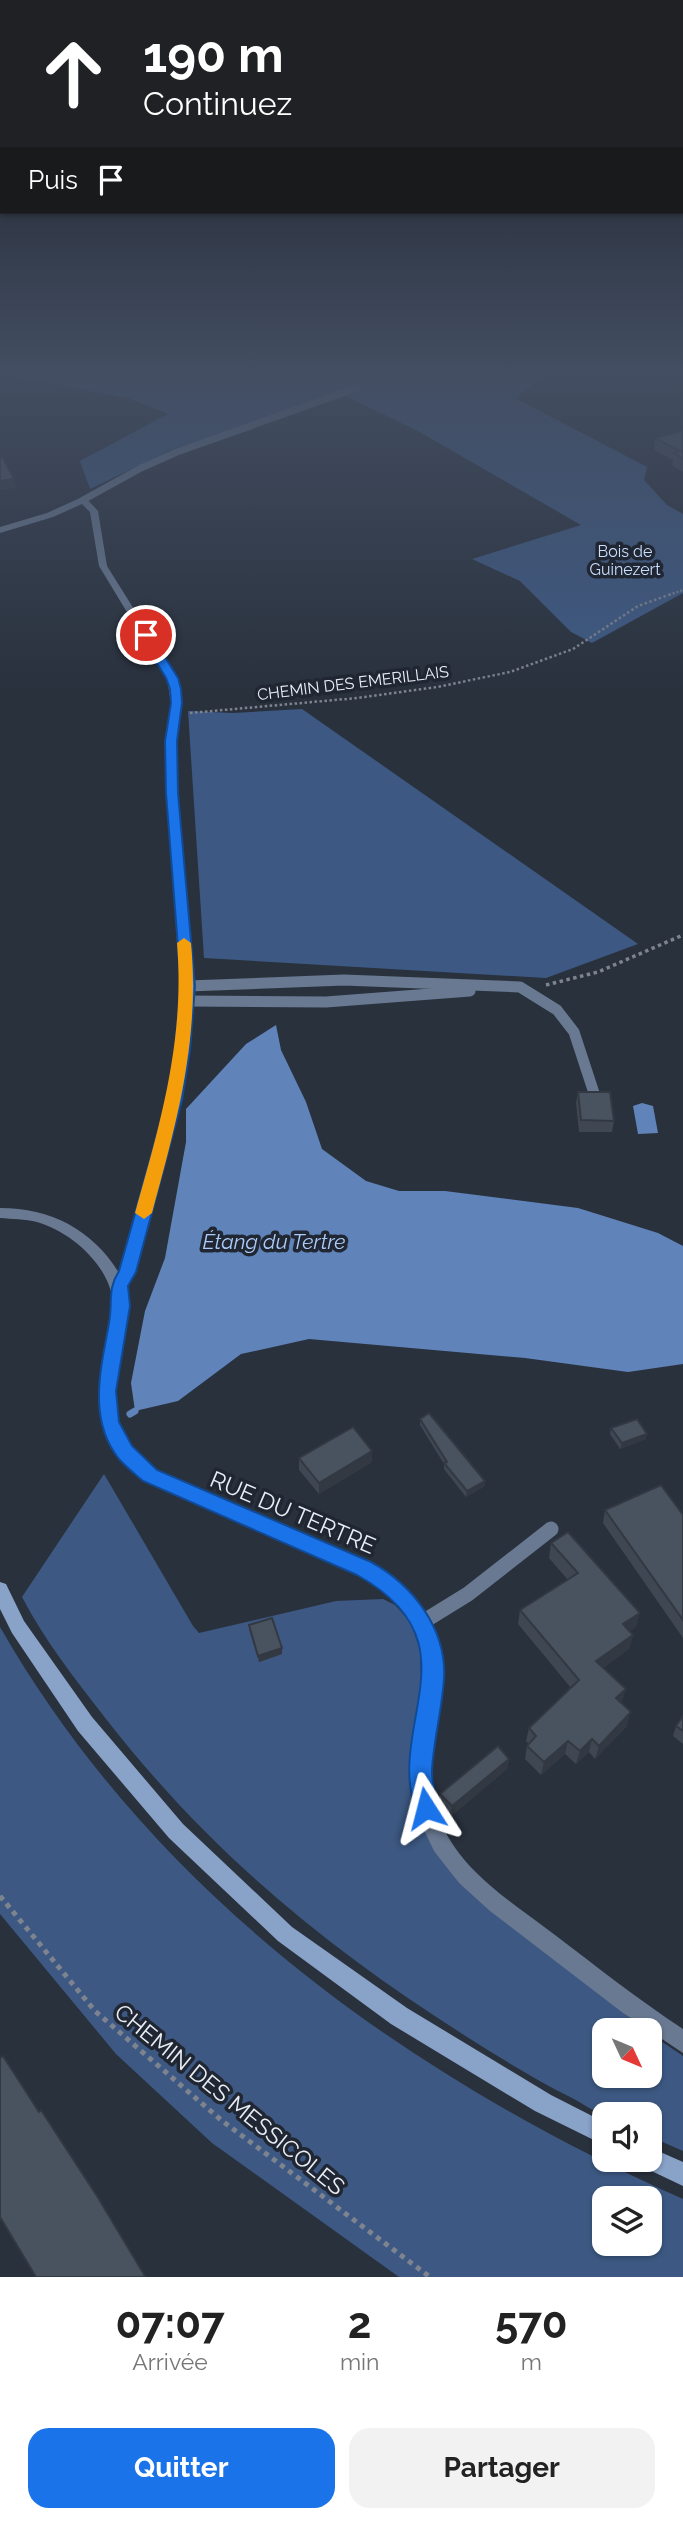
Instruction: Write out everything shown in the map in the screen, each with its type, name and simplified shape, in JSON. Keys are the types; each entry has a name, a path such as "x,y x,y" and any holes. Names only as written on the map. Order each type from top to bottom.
{"main road":[{"path":"0,1590 18,1628 85,1724 176,1830 285,1934 399,2016 543,2103 592,2128"},
{"path":"662,2164 683,2174"}],"street":[{"path":"0,530 50,515 83,500 94,511 103,566 172,678 176,703 171,741 172,793 188,986 175,1100 128,1272 119,1286 88,1246 64,1227 31,1216 0,1213"},
{"name":"RUE DU TERTRE","path":"119,1286 121,1306 107,1391 107,1407 116,1438 131,1458 150,1475 382,1578 411,1606 428,1640 433,1677 420,1772 422,1790 432,1826 444,1849 479,1888 632,2009 683,2042"}],"lane":[{"path":"83,500 124,477"},
{"path":"188,986 344,980 520,987 557,1010 574,1032 594,1093"},
{"path":"187,1001 326,1002 520,987"},
{"path":"421,1623 468,1594 551,1530"}],"path":[{"name":"CHEMIN DES EMERILLAIS","path":"174,715 357,698 437,687 509,672 573,649 638,606 683,590"},
{"path":"520,987 547,985 598,972 683,935"},
{"name":"CHEMIN DES MESSICOLES","path":"0,1896 95,2011 221,2120 430,2277"}],"green space":[{"path":"86,477 114,477 90,489"},
{"name":"Bois de Guinezert","path":"498,477 645,477 644,480 667,505 683,514 683,593 592,643 571,632 520,581 472,559 581,525"},
{"path":"302,709 638,944 546,978 204,958 188,711 233,713"},
{"path":"104,1474 199,1633 336,1601 383,1599 395,1605 411,1623 420,1650 421,1684 410,1766 418,1815 429,1840 459,1883 630,2018 592,2018 592,2088 662,2088 662,2042 683,2056 683,2151 662,2142 662,2102 592,2102 592,2109 491,2052 412,2001 271,1893 227,1853 145,1767 61,1660 22,1597"},
{"path":"0,1627 62,1723 132,1812 211,1893 295,1967 386,2034 481,2095 592,2155 592,2172 627,2172 656,2186 592,2186 592,2256 662,2256 662,2189 683,2199 683,2277 399,2277 212,2143 116,2054 0,1914"}],"water":[{"name":"Étang du Tertre","path":"276,1025 281,1050 306,1102 322,1149 366,1181 399,1191 445,1191 578,1208 658,1233 683,1246 683,1364 628,1372 525,1358 309,1339 241,1354 178,1401 135,1411 131,1383 145,1311 165,1258 186,1142 186,1109 246,1044"},
{"path":"642,1103 653,1106 658,1133 638,1134 633,1106"}],"building":[{"path":"0,477 14,479 0,481"},
{"path":"578,1092 610,1092 614,1121 581,1120"},
{"path":"429,1413 485,1481 467,1491 444,1463 447,1462 420,1419"},
{"path":"637,1419 647,1434 622,1443 611,1428"},
{"path":"353,1427 372,1451 319,1483 299,1458"},
{"path":"661,1485 683,1515 683,1620 605,1510"},
{"path":"568,1532 640,1613 623,1624 633,1635 596,1661 626,1689 616,1698 631,1712 599,1746 592,1739 580,1751 568,1741 544,1762 527,1746 536,1736 529,1728 579,1680 520,1610 578,1573 551,1543"},
{"path":"272,1618 282,1648 258,1656 249,1625"},
{"path":"683,1716 683,1731 676,1726"},
{"path":"498,1746 509,1759 452,1806 440,1794"},
{"path":"3,2056 97,2196 145,2276 36,2277 0,2217 0,2058"}],"waterway":[{"path":"130,1414 135,1411"}],"slow traffic":[{"path":"144,1213 175,1100 183,1050 188,986 184,943"}],"route":[{"path":"146,635 176,689 171,741 172,793 188,986 183,1050 175,1100 128,1272 119,1286 121,1306 107,1391 110,1423 125,1452 150,1475 382,1578 411,1606 428,1640 432,1658 433,1677 420,1772 426,1808"}]}
